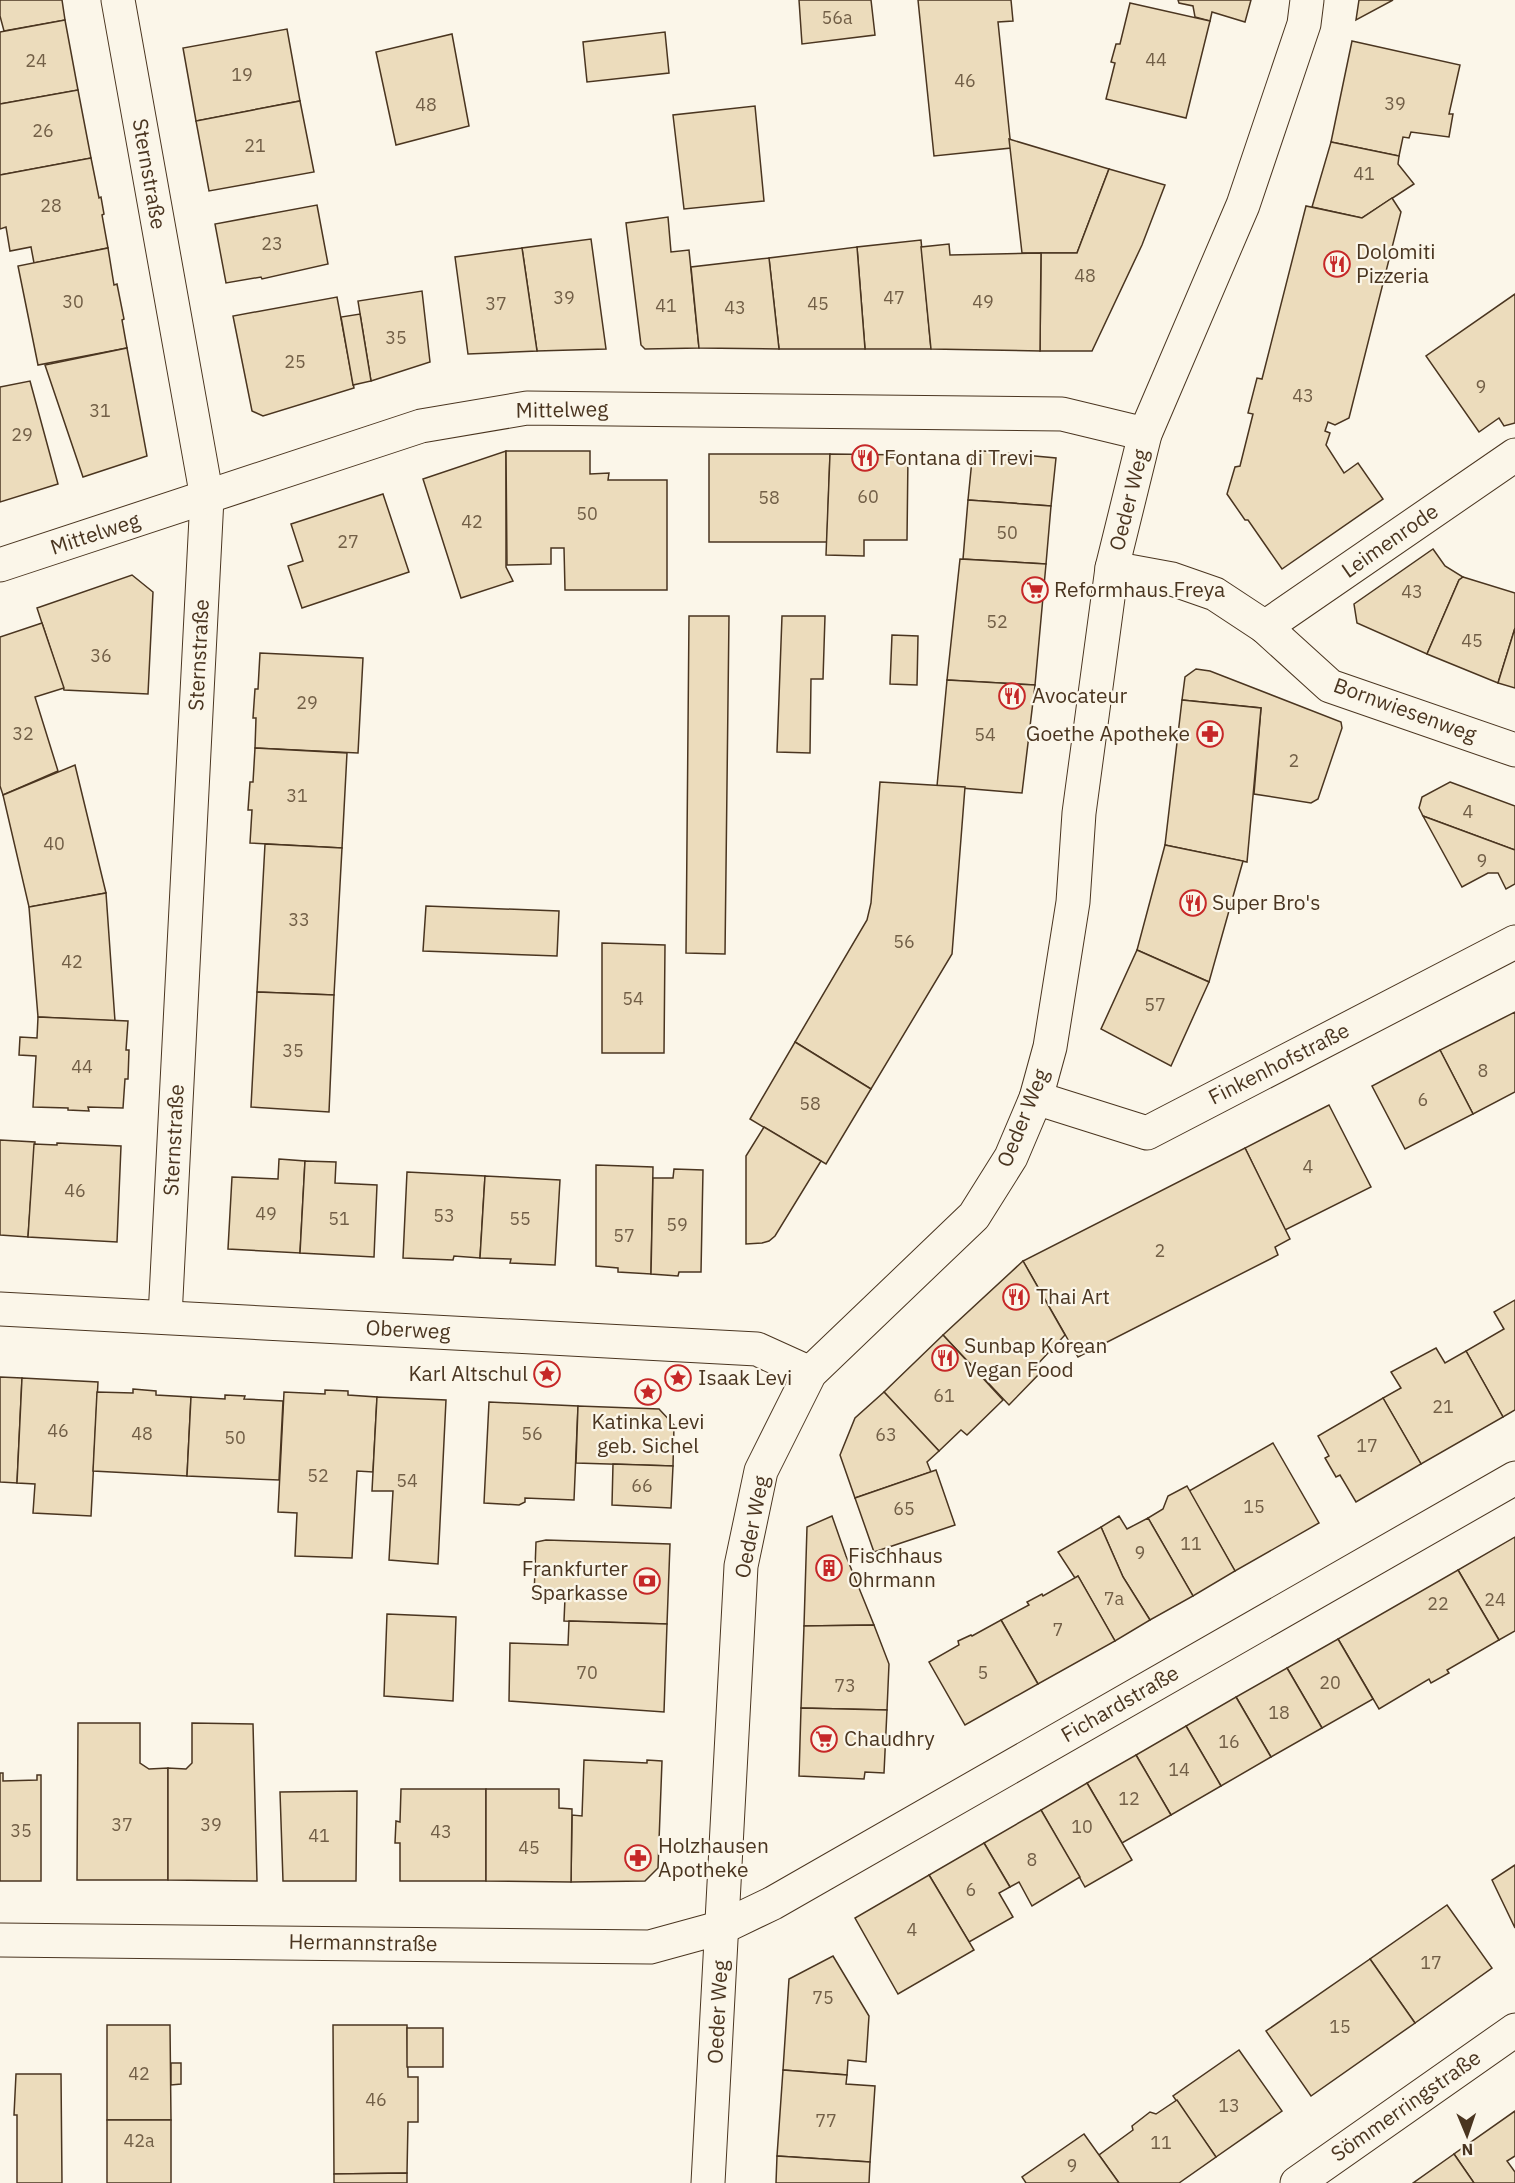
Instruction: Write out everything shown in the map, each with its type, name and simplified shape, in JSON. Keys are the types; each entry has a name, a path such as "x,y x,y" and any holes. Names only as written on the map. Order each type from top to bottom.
{"street":[{"name":"Sternstraße","path":"118,0 207,498 165,1317"},
{"name":"Oeder Weg","path":"708,2183 741,1566 761,1471 810,1373 974,1216 1011,1158 1036,1098 1050,1047 1073,902 1079,813 1112,568 1145,434 1243,205 1304,24 1307,0"},
{"name":"Mittelweg","path":"0,565 421,426 527,408 1062,414 1145,434"},
{"name":"Leimenrode","path":"1265,627 1515,455"},
{"name":"Bornwiesenweg","path":"1112,568 1172,579 1215,594 1265,627 1330,686 1515,750"},
{"name":"Finkenhofstraße","path":"1036,1098 1146,1133 1515,942"},
{"name":"Oberweg","path":"0,1309 757,1349 810,1373"},
{"name":"Fichardstraße","path":"723,1927 783,1897 1515,1478"},
{"name":"Hermannstraße","path":"0,1940 650,1947 723,1927"},
{"name":"Sömmerringstraße","path":"1297,2183 1515,2030"}],"building":[{"path":"0,0 62,0 65,20 4,31 0,16"},
{"path":"799,0 871,0 875,35 802,44"},
{"path":"918,0 1011,0 1013,21 998,22 1011,148 934,156"},
{"path":"1178,0 1251,0 1245,22 1212,12 1210,21 1195,17 1193,6 1179,3"},
{"path":"1359,0 1393,0 1356,20"},
{"path":"1130,3 1210,21 1186,118 1106,99 1115,63 1111,62 1116,44 1120,44"},
{"path":"65,20 78,90 0,104 0,32"},
{"path":"287,29 300,101 196,121 183,48"},
{"path":"665,32 669,73 587,82 583,42"},
{"path":"452,34 469,126 396,145 376,52"},
{"path":"1352,41 1460,65 1449,114 1453,114 1449,137 1411,132 1409,138 1403,137 1399,156 1331,142"},
{"path":"78,90 91,158 0,175 0,104"},
{"path":"300,101 314,172 209,191 196,121"},
{"path":"755,106 764,201 684,209 673,115"},
{"path":"1009,139 1109,169 1077,253 1022,253"},
{"path":"1331,142 1399,156 1398,164 1414,184 1362,218 1312,207"},
{"path":"91,158 99,198 101,197 108,248 34,263 31,247 10,251 6,227 0,229 0,175"},
{"path":"1109,169 1165,185 1142,245 1092,351 1040,351 1041,253 1077,253"},
{"path":"1392,198 1401,212 1349,418 1335,425 1328,422 1325,431 1330,433 1326,445 1344,473 1358,463 1383,499 1282,569 1227,494 1235,467 1240,466 1253,414 1248,413 1257,378 1262,379 1306,206 1362,218"},
{"path":"317,205 328,264 262,279 261,277 226,283 215,224"},
{"path":"668,217 671,252 689,250 699,348 645,349 641,345 626,223"},
{"path":"591,239 606,349 537,351 522,248"},
{"path":"921,240 931,349 865,349 857,247"},
{"path":"949,244 950,255 1041,253 1040,351 931,349 921,247"},
{"path":"857,247 865,349 779,349 769,258"},
{"path":"108,248 114,285 117,284 124,319 122,320 127,348 38,365 18,266"},
{"path":"522,248 537,351 468,354 455,257"},
{"path":"769,258 779,349 699,348 691,267"},
{"path":"422,291 430,362 371,381 358,301"},
{"path":"1515,294 1515,423 1504,426 1499,418 1479,432 1426,356"},
{"path":"337,297 354,388 263,416 252,411 233,316"},
{"path":"360,314 371,381 353,385 341,317"},
{"path":"127,348 147,456 83,477 45,365"},
{"path":"30,381 58,484 0,502 0,387"},
{"path":"973,450 1056,458 1051,506 968,500"},
{"path":"506,451 506,567 513,581 461,598 423,479"},
{"path":"506,451 590,451 590,474 609,473 608,480 667,480 667,590 565,590 564,548 551,548 551,564 507,565"},
{"path":"709,454 830,454 827,542 709,542"},
{"path":"830,454 908,455 907,540 864,540 864,556 826,555"},
{"path":"383,494 409,572 302,608 288,566 303,561 291,524"},
{"path":"968,500 1051,506 1046,564 963,559"},
{"path":"1433,549 1445,566 1463,577 1459,580 1427,654 1357,623 1354,604"},
{"path":"960,559 1046,564 1035,685 947,680"},
{"path":"132,575 153,592 148,694 64,690 37,608"},
{"path":"1463,577 1515,593 1515,628 1498,683 1427,654 1459,580"},
{"path":"689,616 729,616 725,954 686,953"},
{"path":"782,616 825,616 823,679 811,679 810,753 777,752"},
{"path":"42,623 64,688 35,697 58,771 3,795 0,786 0,637"},
{"path":"1515,628 1515,688 1498,683"},
{"path":"892,635 918,636 917,685 890,684"},
{"path":"260,653 363,658 358,753 255,748 256,718 253,718 255,689 258,689"},
{"path":"1196,669 1210,671 1341,722 1342,728 1318,799 1311,803 1254,794 1261,708 1182,700 1185,677"},
{"path":"947,680 1035,685 1022,793 937,786"},
{"path":"1182,700 1261,708 1247,862 1165,845"},
{"path":"255,748 347,753 342,848 250,843 252,810 248,810 250,782 253,782"},
{"path":"75,765 106,893 29,907 3,795"},
{"path":"880,782 965,787 952,954 871,1089 795,1042 867,920 871,903"},
{"path":"1450,782 1515,806 1515,850 1423,816 1419,808 1422,797"},
{"path":"1423,816 1515,850 1515,884 1506,889 1498,873 1488,873 1462,887"},
{"path":"265,844 342,848 334,995 257,992"},
{"path":"1165,845 1243,861 1209,982 1137,950"},
{"path":"106,893 115,1021 38,1017 29,907"},
{"path":"426,906 559,911 557,956 423,951"},
{"path":"602,943 665,945 664,1053 602,1053"},
{"path":"1137,950 1209,982 1171,1066 1101,1029"},
{"path":"257,992 334,995 329,1112 251,1107"},
{"path":"1515,1012 1515,1092 1473,1114 1440,1050"},
{"path":"38,1017 128,1021 126,1050 129,1050 128,1079 125,1079 123,1108 88,1107 89,1111 33,1107 36,1056 19,1055 20,1037 37,1038"},
{"path":"795,1042 871,1089 826,1164 750,1119"},
{"path":"1440,1050 1473,1114 1405,1149 1372,1086"},
{"path":"1329,1105 1371,1187 1285,1230 1245,1148"},
{"path":"764,1127 821,1161 775,1236 762,1243 746,1244 746,1156"},
{"path":"0,1140 35,1142 28,1237 0,1235"},
{"path":"57,1143 121,1146 117,1242 28,1237 34,1144 57,1145"},
{"path":"1245,1148 1290,1239 1275,1247 1278,1255 1078,1357 1023,1261"},
{"path":"279,1159 305,1161 300,1253 228,1249 232,1177 278,1179"},
{"path":"305,1161 336,1162 335,1183 377,1185 374,1257 300,1253"},
{"path":"596,1165 653,1167 651,1274 618,1272 618,1268 596,1266"},
{"path":"674,1169 703,1170 701,1272 679,1272 678,1276 651,1274 653,1178 673,1178"},
{"path":"407,1172 485,1176 480,1258 454,1256 453,1260 403,1258"},
{"path":"485,1176 560,1180 555,1265 510,1263 511,1259 480,1258"},
{"path":"1023,1261 1065,1335 1034,1368 1040,1373 1009,1405 943,1335"},
{"path":"1515,1300 1515,1410 1503,1417 1466,1351 1504,1329 1494,1312"},
{"path":"943,1335 1003,1400 967,1435 961,1430 939,1451 884,1392"},
{"path":"1436,1348 1445,1363 1466,1351 1503,1417 1421,1464 1383,1398 1401,1388 1391,1372"},
{"path":"0,1377 22,1378 17,1483 0,1482"},
{"path":"22,1378 98,1382 91,1516 33,1513 35,1484 17,1483"},
{"path":"133,1389 156,1391 156,1395 191,1397 187,1476 93,1471 97,1392 133,1393"},
{"path":"325,1390 348,1391 348,1395 377,1397 373,1472 357,1471 352,1558 295,1556 297,1513 278,1512 284,1392 325,1394"},
{"path":"884,1392 939,1451 927,1462 931,1472 855,1498 840,1455 855,1418"},
{"path":"225,1395 245,1396 244,1399 283,1401 279,1480 187,1476 191,1397 225,1399"},
{"path":"377,1397 446,1400 438,1564 389,1560 393,1491 372,1491"},
{"path":"1383,1398 1421,1464 1356,1502 1340,1475 1336,1477 1325,1458 1329,1456 1318,1436"},
{"path":"489,1402 578,1406 574,1500 525,1498 525,1502 519,1505 484,1503"},
{"path":"578,1406 659,1409 674,1425 673,1466 576,1463"},
{"path":"1273,1443 1319,1523 1235,1571 1189,1491"},
{"path":"613,1464 673,1466 671,1508 612,1505"},
{"path":"936,1470 955,1525 874,1552 855,1498"},
{"path":"1187,1486 1235,1571 1193,1596 1148,1518 1163,1509 1168,1496"},
{"name":"Fischhaus Ohrmann","path":"832,1516 874,1625 804,1626 807,1527"},
{"path":"1119,1516 1127,1529 1148,1518 1193,1596 1150,1620 1123,1577 1101,1527"},
{"path":"1101,1527 1123,1577 1150,1620 1115,1641 1078,1576 1075,1578 1058,1552"},
{"path":"1515,1537 1515,1631 1499,1640 1458,1570"},
{"path":"546,1540 670,1544 667,1624 564,1621 565,1598 534,1596 536,1542"},
{"path":"1458,1570 1499,1640 1447,1670 1449,1673 1431,1683 1429,1679 1379,1709 1338,1639"},
{"path":"1078,1576 1115,1641 1038,1684 1001,1620 1029,1605 1027,1602 1042,1594 1043,1596"},
{"path":"387,1614 456,1617 453,1701 384,1696"},
{"path":"1001,1620 1038,1684 965,1725 929,1662 959,1645 958,1641"},
{"path":"569,1621 667,1624 664,1712 509,1701 510,1643 568,1645"},
{"path":"874,1625 889,1664 887,1710 801,1708 804,1626"},
{"path":"1338,1639 1373,1699 1322,1728 1287,1668"},
{"path":"1287,1668 1322,1728 1271,1757 1236,1697"},
{"path":"1236,1697 1271,1757 1221,1786 1186,1726"},
{"path":"801,1708 887,1710 884,1773 865,1772 864,1779 799,1776"},
{"path":"78,1723 140,1723 140,1763 149,1769 168,1768 168,1880 77,1880"},
{"path":"192,1723 253,1724 257,1881 168,1880 168,1768 186,1769 192,1763"},
{"path":"1186,1726 1221,1786 1171,1815 1136,1755"},
{"path":"1136,1755 1171,1815 1122,1843 1087,1783"},
{"path":"584,1760 647,1763 647,1760 662,1761 658,1868 645,1881 571,1882 572,1815 582,1816"},
{"path":"0,1773 3,1773 3,1781 37,1780 37,1775 41,1775 41,1881 0,1881"},
{"path":"1087,1783 1132,1860 1085,1887 1041,1810"},
{"path":"401,1789 486,1789 486,1881 400,1881 400,1843 395,1843 396,1821 400,1822"},
{"path":"486,1789 559,1789 559,1808 572,1809 571,1882 486,1881"},
{"path":"357,1791 356,1881 283,1881 280,1792"},
{"path":"1041,1810 1080,1877 1032,1906 1019,1882 1010,1887 984,1843"},
{"path":"984,1843 1010,1887 999,1893 1013,1917 969,1942 929,1875"},
{"path":"1515,1865 1515,1928 1492,1880"},
{"path":"929,1875 974,1950 898,1994 855,1918"},
{"path":"1447,1905 1492,1968 1415,2023 1370,1959"},
{"path":"833,1956 869,2016 866,2062 848,2060 847,2075 783,2070 789,1979"},
{"path":"1370,1959 1415,2023 1311,2096 1266,2031"},
{"path":"107,2025 170,2025 171,2120 107,2120"},
{"path":"333,2025 407,2025 408,2077 418,2077 418,2122 408,2122 407,2173 334,2174"},
{"path":"407,2028 443,2028 443,2067 407,2067"},
{"path":"1239,2050 1282,2111 1216,2157 1173,2096"},
{"path":"171,2063 181,2063 181,2084 171,2085"},
{"path":"783,2070 847,2075 846,2084 875,2086 870,2162 777,2156"},
{"path":"16,2074 61,2074 62,2183 17,2183 17,2115 14,2115"},
{"path":"1177,2100 1216,2157 1179,2183 1119,2183 1099,2155 1133,2130 1132,2126 1150,2112 1156,2114"},
{"path":"1515,2111 1515,2156 1507,2161 1515,2172 1515,2183 1474,2183 1454,2154"},
{"path":"107,2120 171,2120 171,2183 107,2183"},
{"path":"1084,2134 1119,2183 1026,2183 1022,2177"},
{"path":"1454,2154 1474,2183 1413,2183"},
{"path":"777,2156 870,2162 869,2183 776,2183"},
{"path":"407,2173 407,2183 334,2183 334,2174"}],"place":[{"name":"Dolomiti Pizzeria","path":"1337,264"},
{"name":"Fontana di Trevi","path":"865,458"},
{"name":"Reformhaus Freya","path":"1035,590"},
{"name":"Avocateur","path":"1012,696"},
{"name":"Goethe Apotheke","path":"1210,734"},
{"name":"Super Bro's","path":"1193,903"},
{"name":"Thai Art","path":"1016,1297"},
{"name":"Sunbap Korean Vegan Food","path":"945,1358"},
{"name":"Karl Altschul","path":"547,1374"},
{"name":"Isaak Levi","path":"678,1378"},
{"name":"Katinka Levi geb. Sichel","path":"648,1392"},
{"name":"Fischhaus Ohrmann","path":"829,1568"},
{"name":"Frankfurter Sparkasse","path":"647,1581"},
{"name":"Chaudhry","path":"824,1739"},
{"name":"Holzhausen Apotheke","path":"638,1858"}]}
